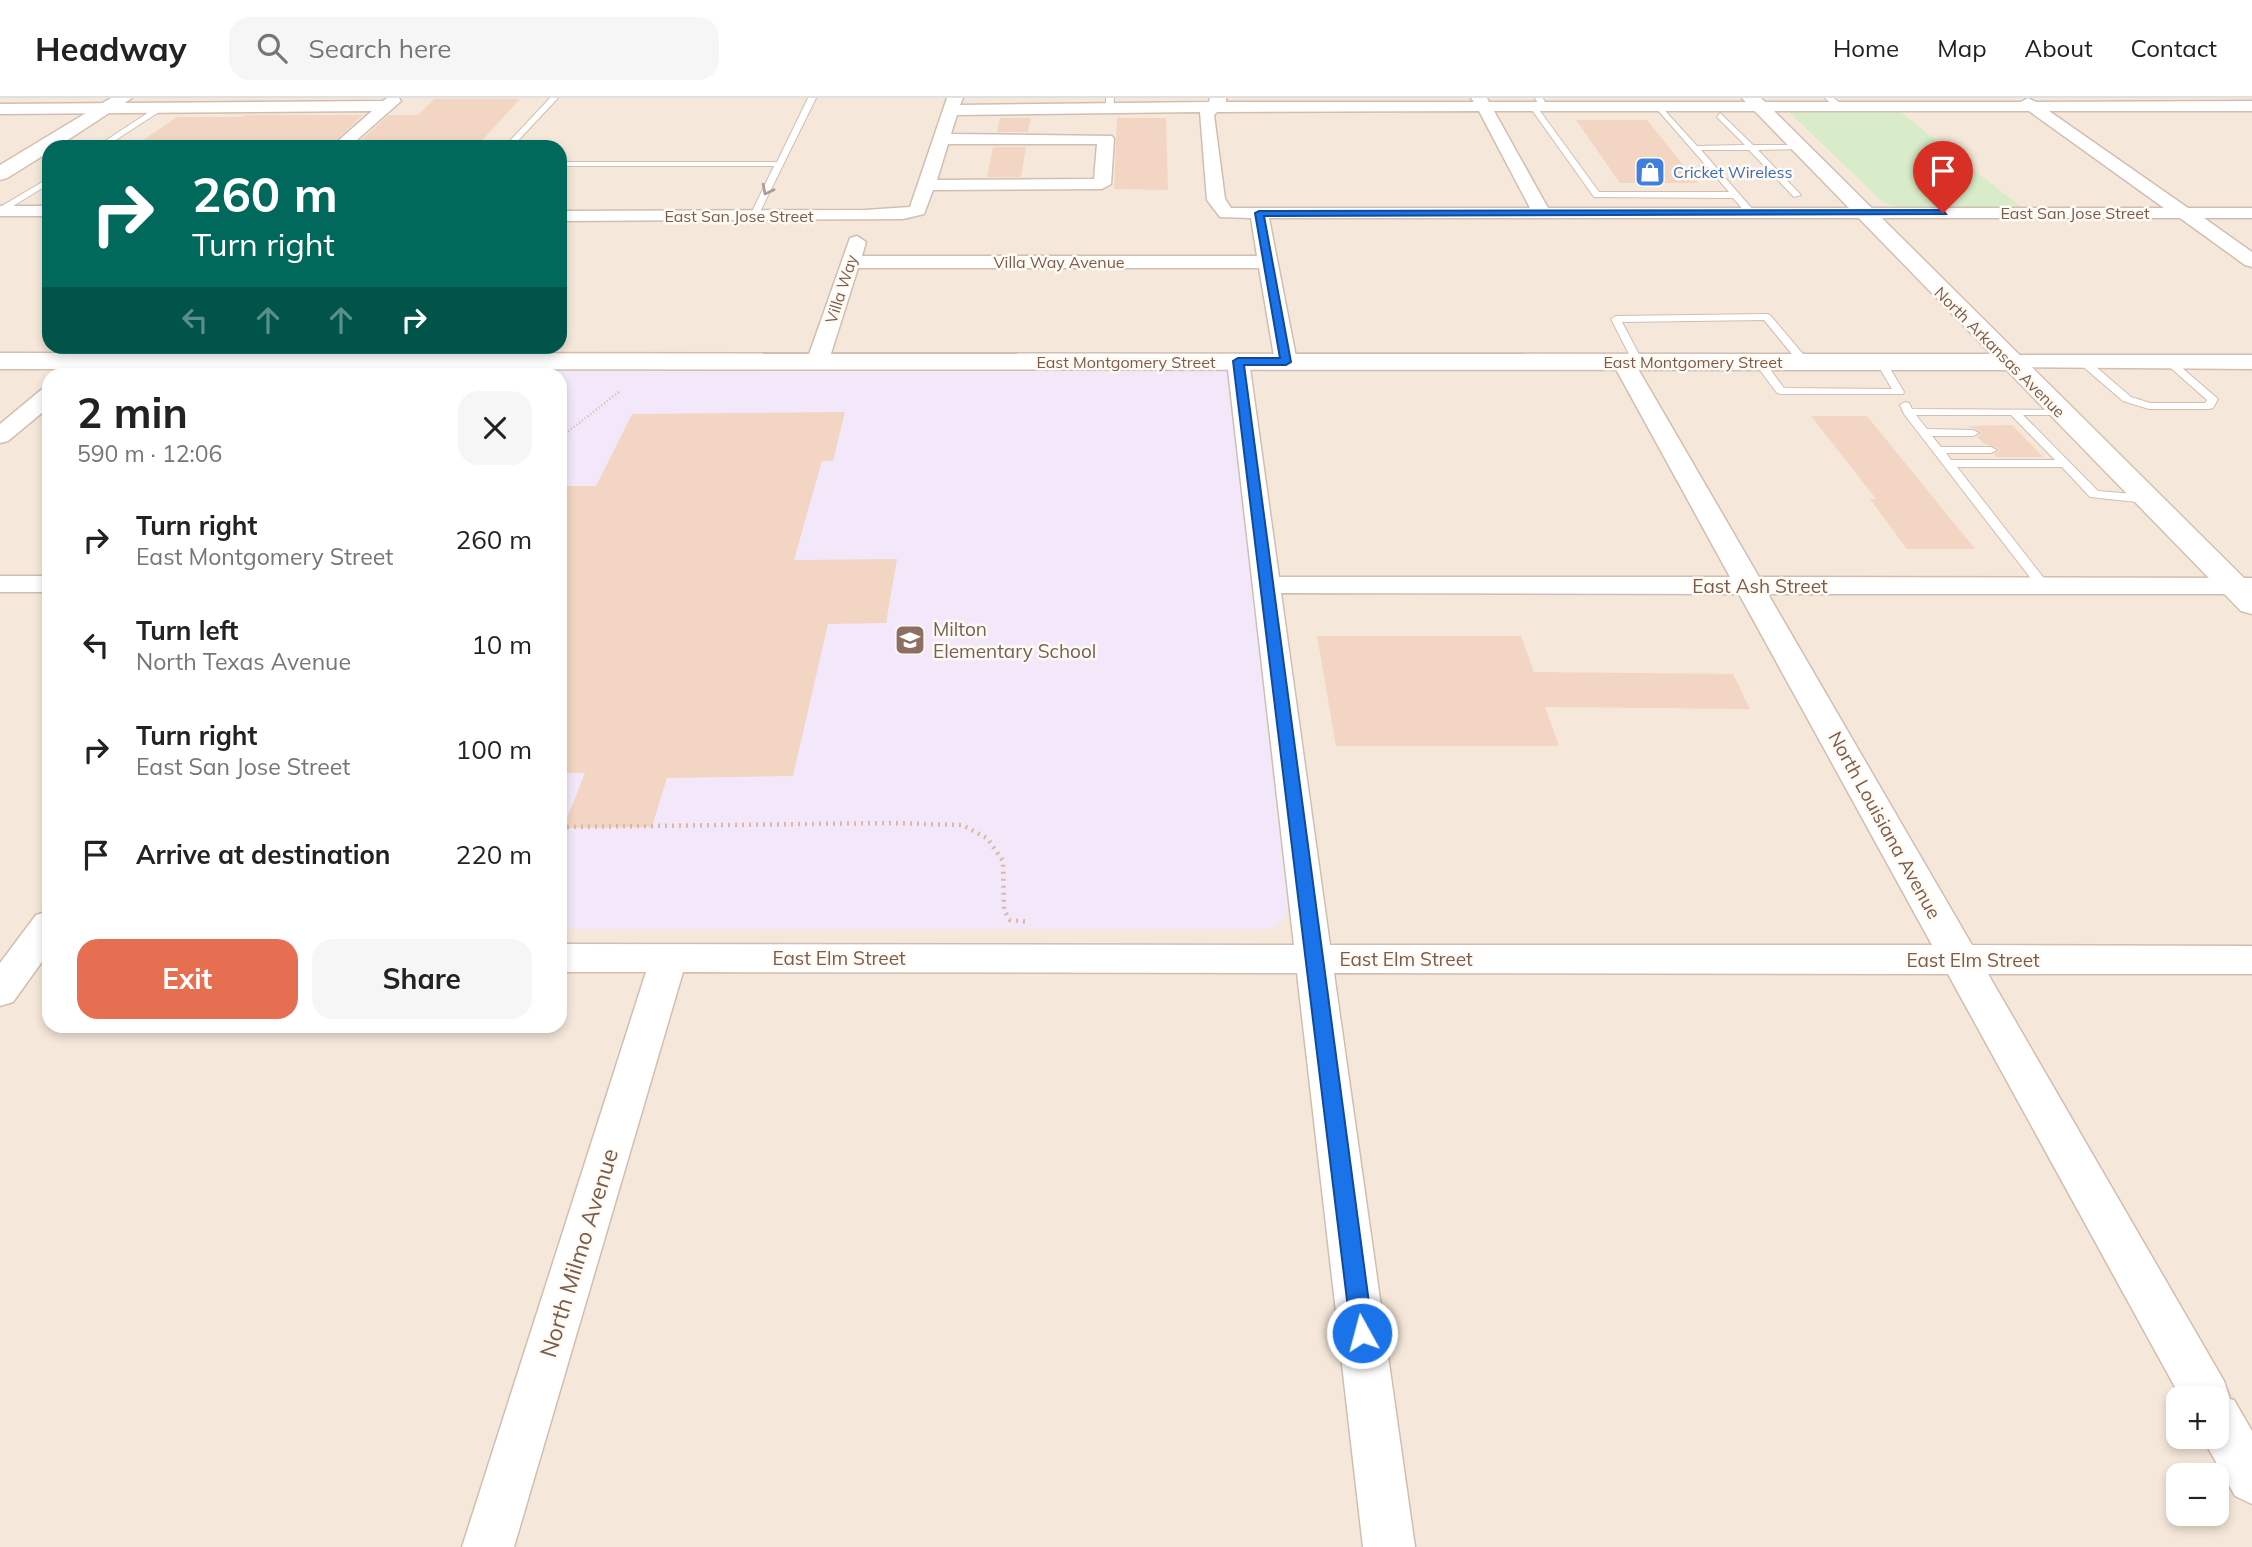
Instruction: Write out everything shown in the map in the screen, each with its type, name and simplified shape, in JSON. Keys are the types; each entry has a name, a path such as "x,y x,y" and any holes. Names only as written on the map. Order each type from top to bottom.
{"street":[{"path":"55,140 123,98"},
{"path":"0,109 392,102"},
{"path":"347,140 392,102"},
{"name":"East San Jose Street","path":"1215,102 1206,114 1216,200 1226,213 2252,213"},
{"path":"1481,102 1543,214"},
{"name":"North Arkansas Avenue","path":"1755,102 2146,499 2246,592"},
{"path":"2026,102 2252,261"},
{"path":"940,139 1106,139 1102,184 925,185 940,139 952,104 2026,102 2252,106"},
{"path":"0,174 42,148"},
{"path":"933,161 956,161"},
{"name":"East San Jose Street","path":"567,216 902,214 918,210 925,185"},
{"path":"0,211 42,211"},
{"path":"1259,213 1286,362"},
{"name":"Villa Way","path":"817,363 865,215"},
{"name":"Villa Way Avenue","path":"850,262 1267,262"},
{"name":"East Montgomery Street","path":"0,361 467,368 1238,361 2252,362"},
{"path":"1238,361 1388,1547"},
{"name":"North Louisiana Avenue","path":"1631,362 1751,586 2200,1386"},
{"path":"0,436 42,401"},
{"path":"0,584 42,584"},
{"name":"East Ash Street","path":"1268,585 2044,586 2246,592"},
{"path":"0,991 42,934"},
{"name":"East Elm Street","path":"567,958 2252,960"},
{"name":"North Milmo Avenue","path":"488,1547 669,958"},
{"path":"2229,1438 2252,1479"}],"lane":[{"path":"515,140 554,98"},
{"path":"754,216 812,98"},
{"path":"1541,102 1536,110 1609,214"},
{"path":"1646,103 1695,148 1751,213"},
{"path":"111,140 164,106"},
{"path":"1720,115 1797,195"},
{"path":"1695,148 1800,148"},
{"path":"567,164 780,164"},
{"path":"0,211 42,184"},
{"path":"1597,195 1736,195"},
{"path":"1631,362 1616,319 1767,317 1804,362"},
{"path":"1759,362 1781,391 1899,392"},
{"path":"1881,362 1908,412 2044,586"},
{"path":"2084,362 2127,399 2149,406 2209,406 2213,399 2169,362"},
{"path":"1908,412 2060,412"},
{"path":"2014,412 2094,494 2146,499"},
{"path":"1924,432 1973,433"},
{"path":"2020,433 2035,433"},
{"path":"1938,450 1991,450"},
{"path":"2037,451 2051,451"},
{"path":"1948,463 2064,464"}],"path":[{"path":"567,432 622,389"},
{"path":"567,827 891,823 962,825 987,838 1003,861 1004,910 1010,920 1036,923"}],"shaded area":[{"path":"0,98 2252,98 2252,1547 0,1547"},
{"name":"Milton Elementary School","path":"567,368 1229,369 1233,373 1289,906 1283,920 1273,929 567,929"}],"green space":[{"path":"1899,111 2021,207 1897,207 1884,203 1790,113"}],"building":[{"path":"434,99 520,99 482,140 361,140 389,115 418,115"},
{"path":"363,115 336,140 143,140 177,117"},
{"path":"1000,118 1031,118 1028,132 997,132"},
{"path":"1117,118 1166,118 1168,190 1114,189"},
{"path":"1576,120 1647,120 1698,183 1620,183"},
{"path":"993,147 1026,147 1021,177 987,177"},
{"path":"845,412 833,461 822,461 794,560 897,559 886,623 828,624 793,776 667,778 652,827 567,828 567,818 585,773 567,773 567,486 596,486 632,414"},
{"path":"1811,416 1867,416 1975,549 1907,549 1870,499 1876,499"},
{"path":"2012,425 2043,457 1997,457 1994,454 1999,451 1998,448 1985,444 1977,437 1981,434 1980,431 1967,426"},
{"path":"1317,636 1521,636 1534,672 1733,674 1750,709 1545,707 1559,746 1336,746"}],"place":[{"name":"Cricket Wireless","path":"1650,172"},
{"name":"Milton Elementary School","path":"910,640"}],"route":[{"path":"1362,1333 1238,361 1286,362 1259,213 1943,213"}]}
